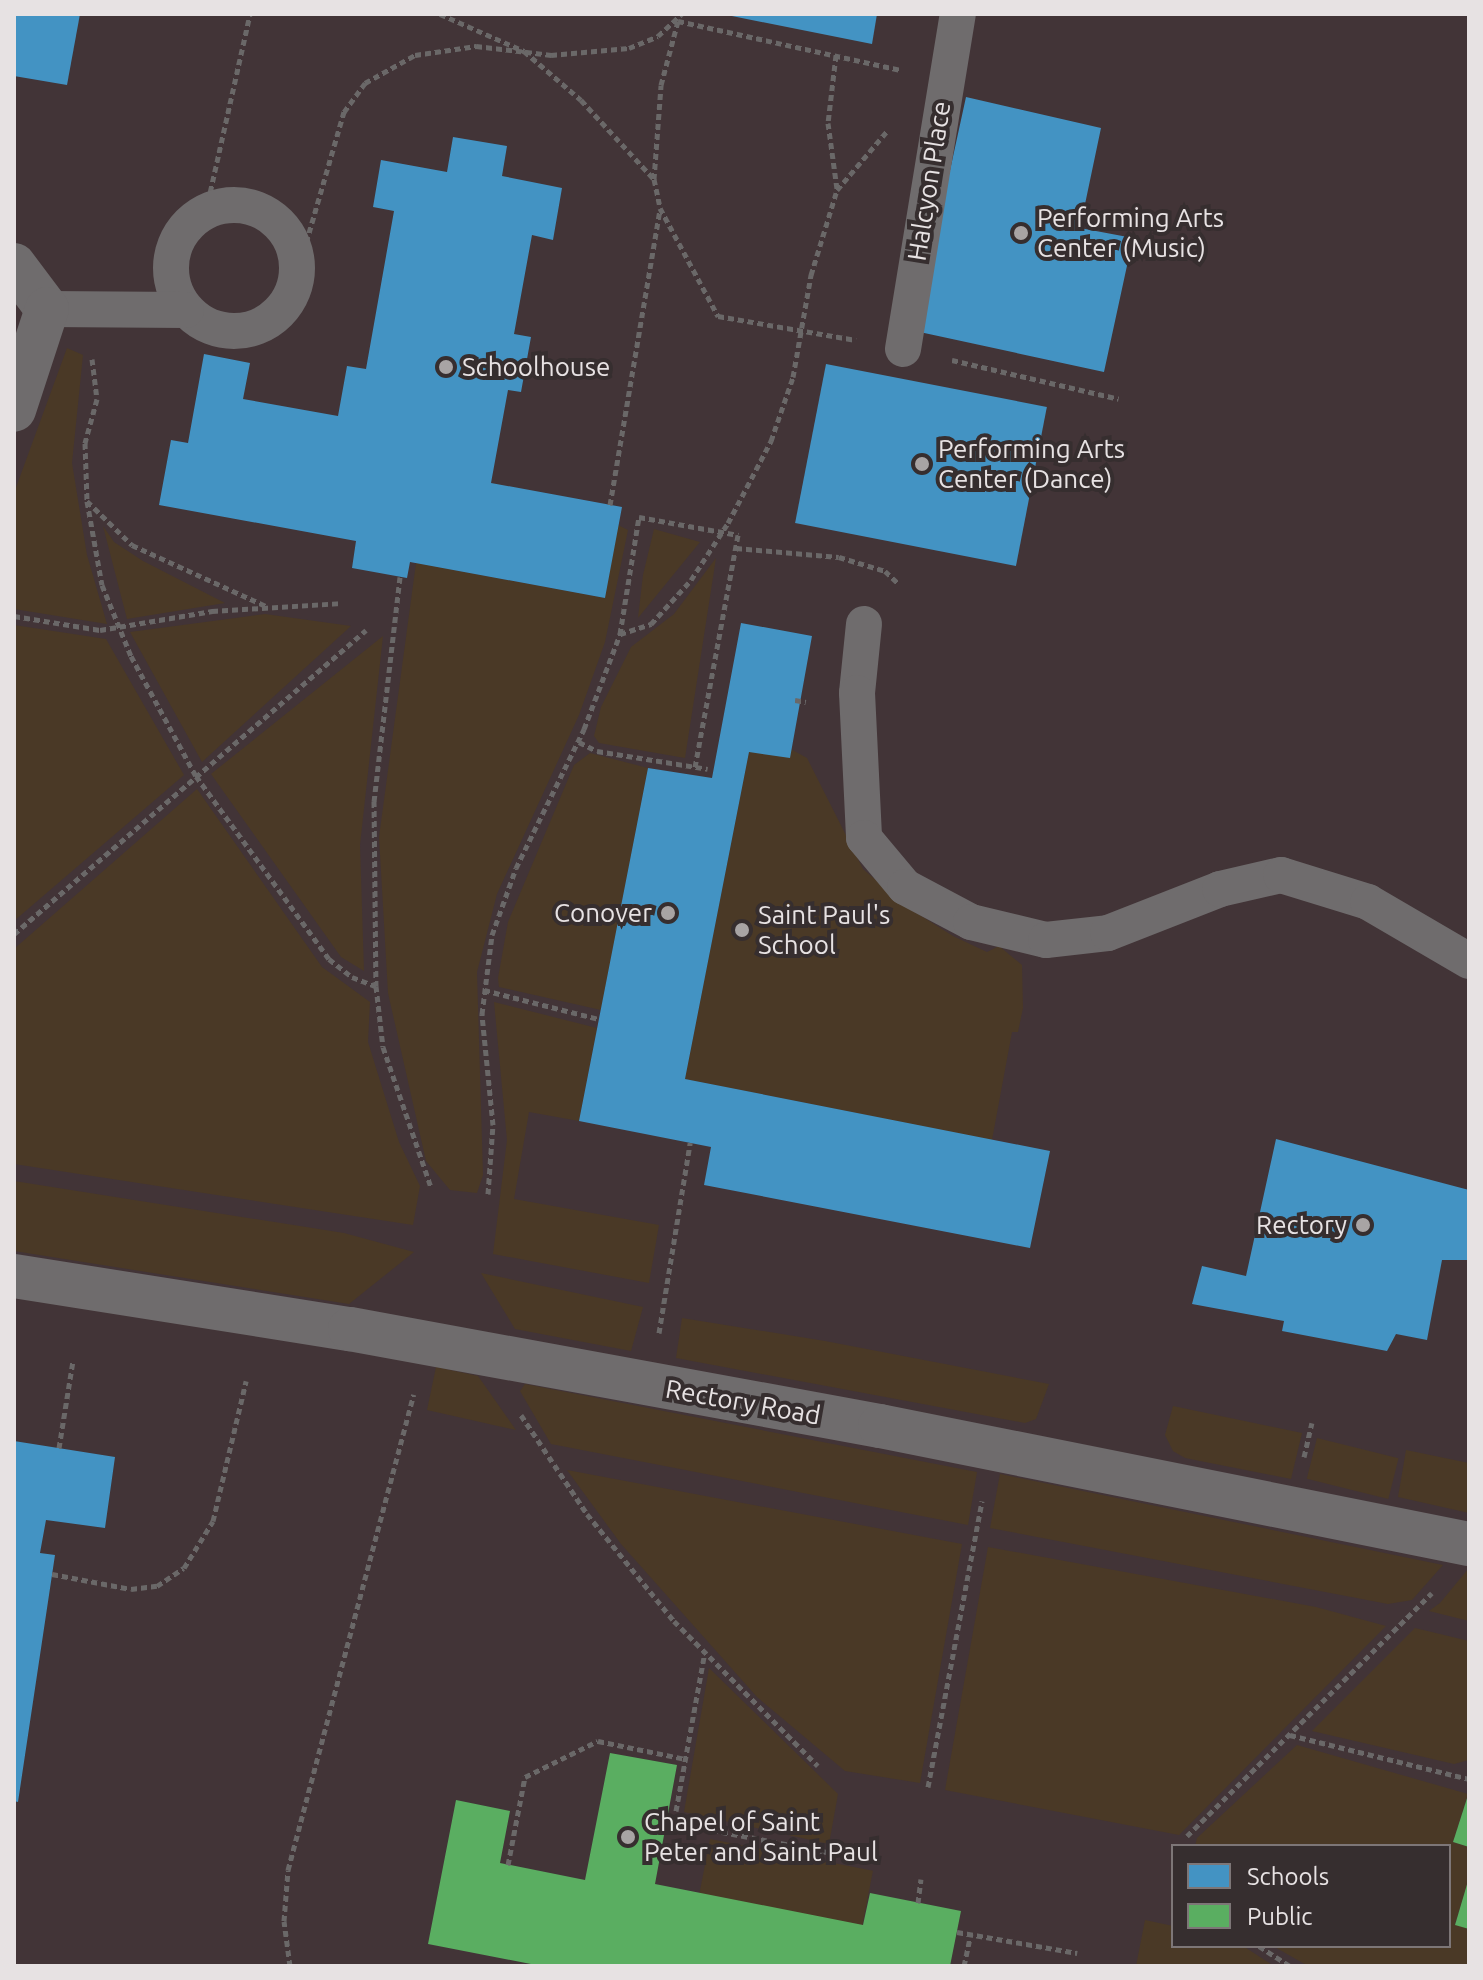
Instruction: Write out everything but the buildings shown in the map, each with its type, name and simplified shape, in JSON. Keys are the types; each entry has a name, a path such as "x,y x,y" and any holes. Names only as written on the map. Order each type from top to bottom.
{"street":[{"path":"14,265 68,310 14,410"},
{"name":"Rectory Road","path":"14,1276 650,1385 993,1449 1469,1544"}],"lane":[{"name":"Halcyon Place","path":"903,349 936,78 958,14"},
{"path":"68,310 186,310 224,331 247,330 284,308 298,271 296,251 273,217 236,204 206,211 183,230 173,248 170,269 186,310"},
{"path":"864,624 857,693 864,838 905,887 971,922 1046,940 1108,933 1220,889 1281,875 1368,902 1469,961"}],"path":[{"path":"206,211 250,14"},
{"path":"440,14 524,51 581,100 654,179"},
{"path":"682,14 661,85 654,179 660,208 718,316 855,340"},
{"path":"298,271 344,112 365,83 415,55 476,46 551,55 629,48 678,21 936,78 837,190"},
{"path":"620,634 651,624 691,580 722,531 771,441 793,377 799,331 837,190 828,123 836,55"},
{"path":"610,505 660,208"},
{"path":"68,310 97,399 85,443 87,501 102,585 118,627 196,776 329,959 352,977 376,986"},
{"path":"903,349 1119,399"},
{"path":"87,501 132,545 270,608"},
{"path":"488,1194 493,1125 485,1070 484,990 492,935 516,868 579,742 620,634 639,517 738,535 695,768"},
{"path":"400,577 374,801 376,986 383,1047 431,1187"},
{"path":"14,616 100,630 270,608 341,603"},
{"path":"14,934 366,630"},
{"path":"579,742 597,751 708,769"},
{"path":"484,990 599,1019"},
{"path":"650,1385 690,1143"},
{"path":"59,1448 73,1361"},
{"path":"290,1966 284,1921 288,1870 418,1378"},
{"path":"52,1574 131,1589 157,1586 184,1568 213,1521 246,1381"},
{"path":"513,1403 587,1514 705,1652 818,1766"},
{"path":"928,1787 993,1449"},
{"path":"1187,1836 1440,1586"},
{"path":"676,1811 705,1652"},
{"path":"1289,1735 1469,1779"},
{"path":"508,1865 525,1777 598,1741 686,1759"},
{"path":"712,1830 827,1852"},
{"path":"918,1903 921,1879"},
{"path":"957,1932 1077,1953"},
{"path":"964,1966 971,1934"},
{"path":"1262,1948 1290,1966"}],"shaded area":[{"name":"Saint Paul's School","path":"14,14 1469,14 1469,1966 14,1966"},
{"path":"67,348 83,355 72,463 87,555 107,624 14,609 14,493"},
{"path":"618,525 628,530 605,642 579,715 497,894 477,972 483,1175 477,1193 450,1190 426,1161 388,993 379,837 416,563 605,598"},
{"path":"103,526 114,542 143,561 225,603 127,619"},
{"path":"654,529 700,542 638,618 643,575"},
{"path":"716,558 685,758 599,743 594,736 601,707 631,647 674,614"},
{"path":"265,614 351,626 202,762 130,632"},
{"path":"14,625 106,639 184,775 14,921"},
{"path":"383,636 360,845 364,971 341,957 211,774"},
{"path":"787,747 807,758 863,869 907,907 953,936 987,952 999,946 1022,965 1023,1008 1018,1032 1012,1032 992,1140 685,1079 749,752"},
{"path":"590,753 648,768 601,1010 499,987 498,978 508,922 574,765"},
{"path":"197,789 322,967 370,1002 368,1042 399,1142 420,1186 413,1225 14,1164 14,949"},
{"path":"494,1002 597,1028 579,1121 529,1112 514,1199 659,1225 649,1283 493,1254 507,1140"},
{"path":"14,1181 344,1233 414,1252 349,1304 14,1251"},
{"path":"481,1273 643,1307 631,1351 515,1329"},
{"path":"682,1318 825,1341 1049,1384 1036,1419 1025,1423 676,1358"},
{"path":"436,1367 478,1376 516,1430 427,1410"},
{"path":"525,1384 977,1472 968,1525 551,1444 520,1391"},
{"path":"1173,1406 1302,1433 1291,1479 1185,1458 1173,1451 1165,1435"},
{"path":"1317,1438 1399,1458 1388,1499 1307,1479"},
{"path":"1406,1450 1469,1463 1469,1513 1398,1497"},
{"path":"567,1470 962,1544 920,1783 845,1771 757,1697 621,1544"},
{"path":"1000,1474 1443,1565 1412,1600 1388,1604 990,1528"},
{"path":"988,1547 1316,1607 1386,1626 1179,1835 945,1790"},
{"path":"1469,1568 1469,1621 1429,1611 1440,1603"},
{"path":"1415,1628 1469,1641 1469,1760 1454,1764 1312,1731"},
{"path":"709,1668 838,1794 829,1844 684,1812"},
{"path":"1297,1745 1468,1794 1453,1842 1469,1847 1469,1879 1455,1924 1469,1929 1469,1966 1308,1966 1276,1948 1451,1948 1451,1844 1196,1844 1197,1838"},
{"path":"710,1839 873,1871 862,1926 699,1894"},
{"path":"1145,1920 1171,1926 1171,1948 1246,1948 1274,1966 1136,1966"}],"place":[{"name":"Performing Arts Center (Music)","path":"1021,233"},
{"name":"Schoolhouse","path":"446,367"},
{"name":"Performing Arts Center (Dance)","path":"922,464"},
{"name":"Conover","path":"668,913"},
{"name":"Saint Paul's School","path":"742,930"},
{"name":"Rectory","path":"1363,1225"},
{"name":"Chapel of Saint Peter and Saint Paul","path":"628,1837"}]}
